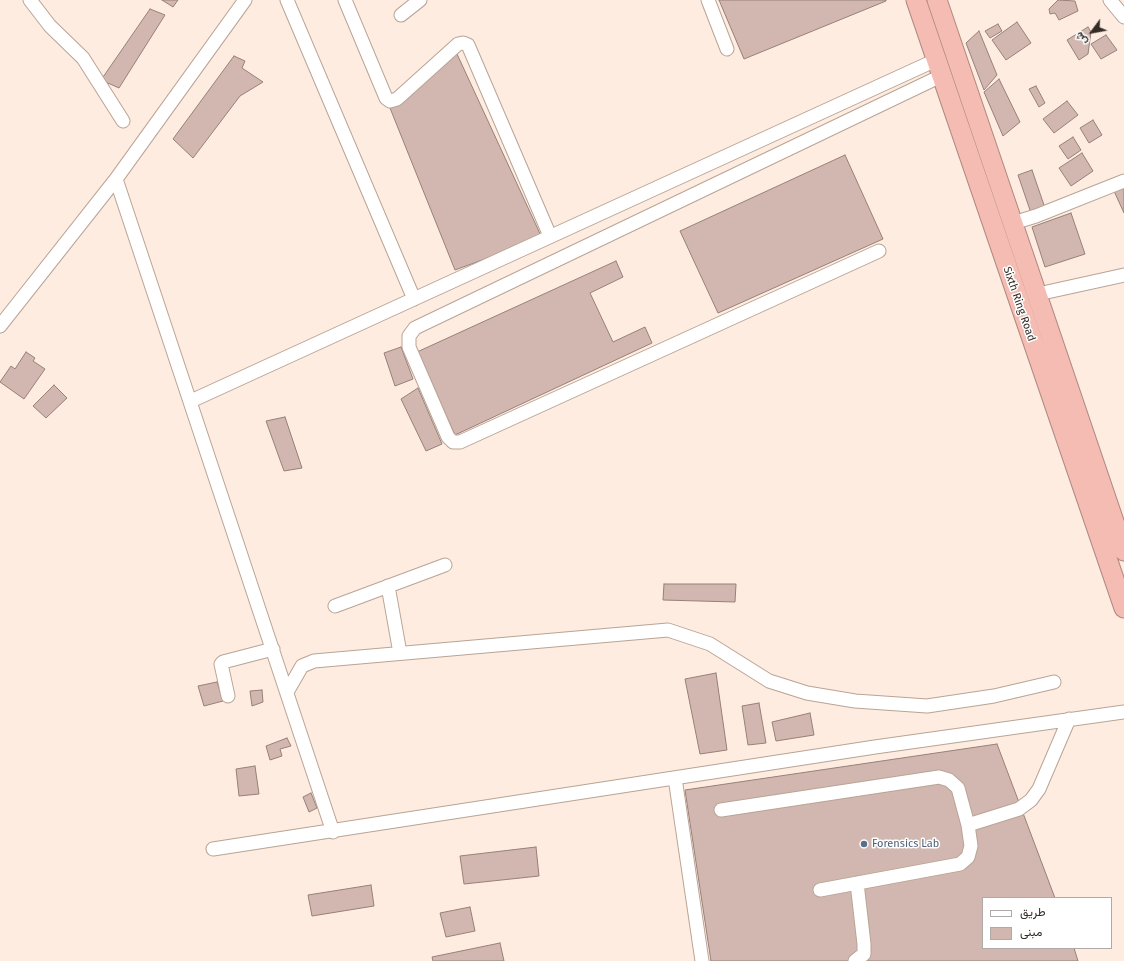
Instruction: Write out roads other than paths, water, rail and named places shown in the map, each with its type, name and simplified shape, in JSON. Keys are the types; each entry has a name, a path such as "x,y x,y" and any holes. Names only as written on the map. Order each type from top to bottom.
{"highway":[{"name":"Sixth Ring Road","path":"916,0 1124,608"},
{"name":"Sixth Ring Road","path":"937,0 1013,223 1120,522 1124,550"}],"street":[{"path":"30,0 50,26 83,58 123,121"},
{"path":"0,326 116,179 245,0"},
{"path":"288,0 414,299"},
{"path":"345,0 385,96 390,101 397,99 458,44 464,43 468,45 550,236"},
{"path":"401,15 420,0"},
{"path":"708,0 727,48"},
{"path":"1110,0 1124,17"},
{"path":"191,401 550,236 939,68"},
{"path":"880,251 460,442 453,442 448,437 409,347 409,336 415,328 939,68"},
{"path":"116,179 333,832"},
{"path":"1013,223 1036,216 1124,181"},
{"path":"1038,294 1124,275"},
{"path":"335,606 445,566"},
{"path":"388,586 400,653"},
{"path":"287,692 302,666 308,662 668,630 710,644 769,681 807,693 855,701 898,706 942,705 994,696 1054,682"},
{"path":"228,696 221,664 223,662 273,649"},
{"path":"213,849 333,832 875,747 1124,712"},
{"path":"968,825 1019,809 1031,800 1039,789 1069,719"},
{"path":"721,810 939,777 949,780 958,788 968,825 971,846 968,857 960,864 820,890"},
{"path":"675,778 702,961"},
{"path":"855,961 864,954 857,883"}],"place":[{"name":"Forensics Lab","path":"864,844"}]}
